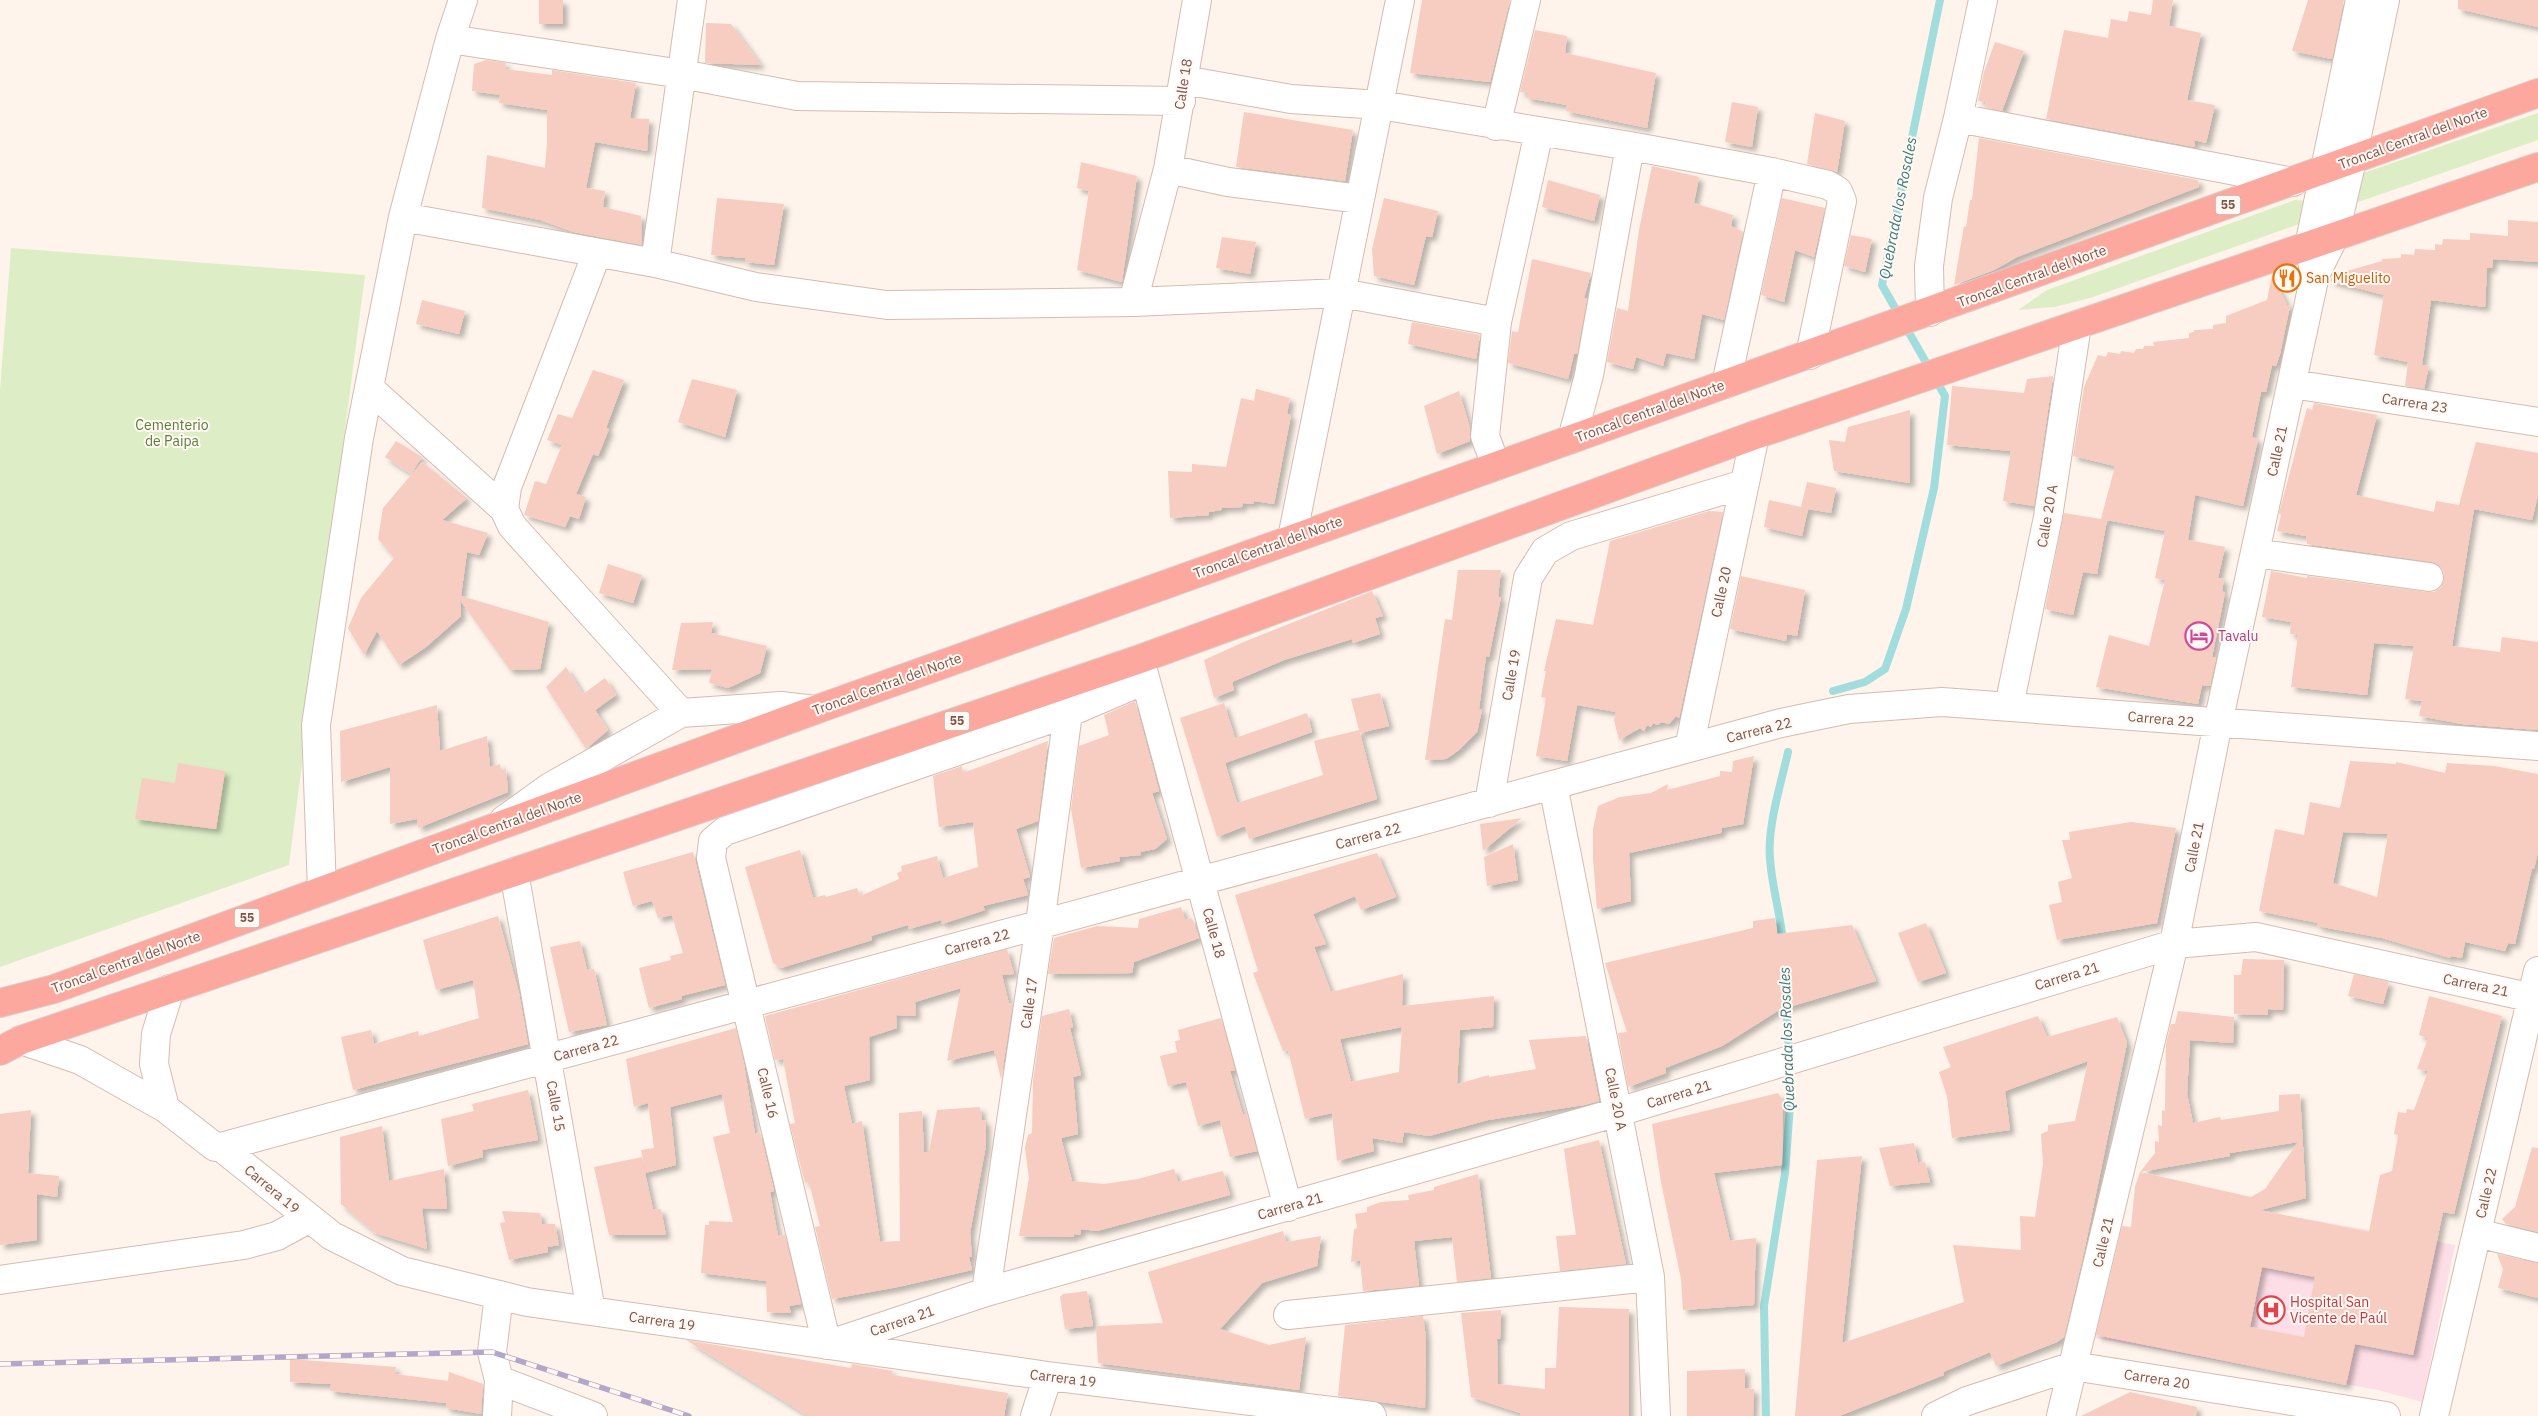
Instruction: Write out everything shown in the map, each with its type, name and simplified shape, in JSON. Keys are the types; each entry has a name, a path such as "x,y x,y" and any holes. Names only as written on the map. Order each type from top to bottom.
{"highway":[{"name":"Troncal Central del Norte","path":"0,1003 54,989 815,710 1572,438 1810,356 2538,93"},
{"name":"55","path":"10,1046 170,989 514,872 1142,670 1755,435 2538,167"}],"street":[{"path":"322,890 316,725 359,438 403,217 450,39 463,0"},
{"path":"655,263 692,0"},
{"name":"Calle 18","path":"1133,302 1168,169 1197,0"},
{"path":"1292,538 1400,0"},
{"path":"1496,126 1526,0"},
{"path":"1915,318 1929,266 1938,198 1958,118 1983,0"},
{"path":"2321,241 2325,170 2360,0"},
{"path":"2321,241 2352,160 2385,0"},
{"path":"450,39 682,74 797,96 1182,91 1380,106 1630,146 1772,172 1828,185 1838,191 1842,201 1810,356"},
{"path":"1958,118 2292,182"},
{"path":"1496,466 1485,436 1497,322 1539,132"},
{"path":"1572,438 1589,375 1630,146"},
{"path":"1168,169 1228,182 1360,199"},
{"path":"1726,384 1772,172"},
{"path":"403,217 655,263 756,287 887,305 1133,302 1342,293 1497,322"},
{"name":"Calle 21","path":"2061,1416 2174,944 2218,724 2321,241"},
{"path":"504,510 507,487 597,253"},
{"name":"Calle 20 A","path":"2009,706 2048,517 2077,325"},
{"name":"Carrera 23","path":"2292,384 2538,422"},
{"path":"369,388 504,510 512,526 681,713"},
{"name":"Calle 20","path":"1689,748 1755,435"},
{"name":"Calle 19","path":"1489,803 1528,578 1544,551 1571,536 1744,484"},
{"path":"2255,553 2429,576"},
{"path":"1068,713 1142,670"},
{"name":"Calle 18","path":"1142,670 1288,1207"},
{"name":"Carrera 22","path":"221,1147 1781,723 1850,710 1942,702 2218,724 2538,746"},
{"path":"492,828 550,787 681,713 781,706 815,710"},
{"name":"Calle 16","path":"827,1345 748,1004 711,858 713,841 725,831 1068,713"},
{"name":"Calle 17","path":"986,1292 1040,924 1068,713"},
{"name":"Calle 20 A","path":"1553,785 1650,1277 1656,1416"},
{"name":"Calle 15","path":"514,872 591,1311"},
{"name":"Carrera 21","path":"827,1345 986,1292 1618,1112 2174,944 2256,937 2535,998"},
{"name":"Calle 22","path":"2434,1416 2535,998 2538,971"},
{"path":"165,1108 154,1064 156,1034 170,989"},
{"name":"Carrera 19","path":"10,1046 80,1060 165,1108 215,1147 221,1147 308,1219 332,1236 402,1271 526,1302 1048,1376 1372,1416"},
{"path":"0,1280 244,1245 276,1236 308,1219"},
{"path":"2477,1232 2538,1248"},
{"path":"1288,1316 1650,1277"},
{"path":"498,1416 499,1380 492,1352 499,1295"},
{"name":"Carrera 20","path":"1936,1416 1967,1401 2074,1366 2386,1416"},
{"path":"1035,1416 1048,1376"},
{"path":"499,1380 593,1416"}],"shaded area":[{"name":"Hospital San Vicente de Paúl","path":"2288,1216 2455,1245 2422,1402 2378,1390 2095,1338 2105,1280 2116,1282"}],"green space":[{"path":"2538,113 2538,140 2338,209 2340,181"},
{"path":"2295,200 2310,201 2305,222 2093,297 2055,307 2018,310 2047,290"},
{"name":"Cementerio de Paipa","path":"11,248 365,275 289,865 0,967 0,390"}],"building":[{"path":"539,0 563,0 563,24 539,24"},
{"path":"1422,0 1510,0 1490,82 1410,73"},
{"path":"2153,0 2173,0 2169,26 2201,33 2187,100 2215,105 2206,143 2194,140 2195,147 2046,119 2064,30 2108,38 2111,19 2127,22 2129,11 2151,15"},
{"path":"2308,0 2344,0 2332,59 2292,51"},
{"path":"2458,0 2538,0 2538,27 2458,9"},
{"path":"706,23 731,24 761,65 705,63"},
{"path":"1535,30 1567,36 1565,53 1656,73 1647,128 1566,111 1567,105 1527,98 1527,93 1520,92"},
{"path":"1995,42 2024,51 2002,111 1985,107 1986,102 1978,101 1984,72"},
{"path":"486,60 506,63 505,69 552,75 552,70 636,83 630,118 649,119 647,151 595,142 586,188 605,191 603,207 641,216 642,245 574,232 540,220 482,208 487,155 545,168 547,143 547,110 499,103 500,95 472,91 474,64"},
{"path":"1732,102 1758,107 1752,147 1725,142"},
{"path":"1244,112 1353,130 1345,181 1236,167"},
{"path":"1815,113 1845,121 1837,172 1807,164"},
{"path":"1979,138 2198,180 2199,187 2017,257 1994,270 1954,285 1964,226 1966,227 1970,200 1972,200"},
{"path":"1081,162 1137,176 1122,282 1077,270 1089,191 1077,188"},
{"path":"1652,166 1699,177 1694,203 1733,215 1731,226 1743,232 1724,320 1702,314 1694,359 1666,353 1663,366 1636,357 1633,369 1607,362 1617,308 1628,311 1639,230"},
{"path":"1548,180 1600,195 1594,221 1542,207"},
{"path":"717,198 784,204 774,265 745,262 745,258 711,255"},
{"path":"1384,198 1438,211 1432,237 1426,236 1414,285 1374,276 1372,249"},
{"path":"1782,198 1825,208 1814,257 1795,250 1784,302 1761,295"},
{"path":"2508,220 2538,222 2538,262 2493,259 2492,268 2487,268 2485,307 2431,300 2422,365 2429,366 2424,389 2405,386 2408,362 2374,355 2384,295 2330,281 2333,275 2382,261 2382,259 2401,258 2401,254 2414,255 2415,249 2435,250 2435,244 2442,245 2443,239 2470,240 2470,233 2508,236"},
{"path":"1851,235 1872,239 1865,272 1844,266"},
{"path":"1222,237 1256,242 1250,274 1216,268"},
{"path":"1532,259 1591,273 1584,298 1587,299 1577,354 1574,354 1568,379 1508,363 1512,331 1518,332"},
{"path":"2272,275 2287,305 2290,306 2276,366 2272,365 2266,392 2261,392 2252,437 2258,439 2243,506 2195,495 2188,540 2225,547 2218,578 2224,579 2222,591 2225,593 2212,657 2216,658 2210,686 2202,685 2198,704 2096,687 2109,635 2149,646 2165,580 2155,578 2165,531 2101,519 2115,466 2073,456 2084,387 2098,355 2106,357 2108,352 2120,354 2121,351 2134,353 2136,349 2143,349 2144,346 2154,346 2153,342 2189,338 2189,333 2194,332 2194,330 2213,329 2213,325 2226,323 2226,316 2267,300"},
{"path":"422,300 465,311 459,334 416,324"},
{"path":"1412,322 1480,335 1476,359 1408,344"},
{"path":"593,370 624,380 606,428 609,429 598,456 593,454 576,494 586,497 579,519 570,516 565,527 524,515 535,481 546,484 562,445 547,440 558,414 572,418"},
{"path":"2053,376 2034,506 2003,501 2011,451 1947,445 1952,386 2024,393 2027,379"},
{"path":"692,379 737,390 725,437 678,422"},
{"path":"1256,389 1290,398 1287,414 1291,415 1274,504 1254,501 1253,504 1243,503 1242,507 1222,508 1221,510 1209,512 1209,515 1170,518 1168,471 1192,472 1192,464 1226,467 1241,398 1254,401"},
{"path":"1459,391 1470,428 1470,441 1437,454 1424,406"},
{"path":"2314,403 2377,415 2356,495 2434,512 2436,501 2459,505 2476,442 2538,453 2538,495 2532,520 2474,509 2452,646 2500,652 2502,637 2538,642 2538,730 2462,724 2419,716 2422,701 2405,699 2414,646 2374,643 2367,695 2291,687 2298,635 2290,634 2291,622 2262,617 2271,571 2307,578 2307,576 2427,592 2434,592 2441,587 2444,579 2444,572 2439,565 2432,562 2307,544 2306,536 2277,531 2281,515 2279,513 2307,408 2312,410"},
{"path":"1910,410 1910,483 1834,471 1829,440 1845,442 1848,427"},
{"path":"396,441 422,457 411,474 385,457"},
{"path":"422,462 467,498 442,520 488,533 479,555 467,552 461,596 549,622 540,669 510,670 460,600 461,616 426,647 399,665 377,631 364,655 348,628 361,598 394,558 378,539 383,508"},
{"path":"1807,482 1836,488 1831,513 1808,509 1802,536 1764,527 1769,500 1801,507"},
{"path":"1709,511 1723,512 1679,718 1676,716 1669,724 1661,722 1658,725 1653,723 1651,727 1647,725 1644,731 1640,728 1619,740 1614,720 1616,712 1577,705 1567,761 1536,756 1546,698 1541,697 1546,671 1544,671 1556,619 1593,625 1610,541"},
{"path":"2064,513 2107,520 2097,574 2083,572 2073,615 2045,609"},
{"path":"608,564 642,575 633,603 599,593"},
{"path":"1458,570 1501,570 1498,597 1501,597 1489,657 1486,656 1479,709 1482,710 1477,732 1459,750 1446,759 1425,760 1445,619 1452,620"},
{"path":"1741,576 1805,590 1797,636 1787,634 1786,641 1730,629"},
{"path":"1372,591 1383,616 1375,618 1380,634 1353,643 1352,639 1284,660 1232,682 1234,690 1214,698 1204,660 1246,641"},
{"path":"713,622 711,633 767,646 760,673 728,688 709,683 712,669 672,670 681,623"},
{"path":"566,667 583,694 605,678 616,695 595,710 608,730 586,749 546,687"},
{"path":"1380,693 1389,726 1360,733 1377,799 1249,839 1245,826 1217,837 1180,718 1224,703 1235,738 1307,713 1312,732 1225,763 1237,803 1323,775 1314,741 1359,730 1351,699"},
{"path":"1135,701 1159,791 1152,793 1167,839 1155,849 1140,852 1141,855 1119,857 1120,861 1081,868 1071,809 1079,746 1109,735 1104,715"},
{"path":"437,705 440,751 487,736 490,767 500,764 501,770 506,769 508,792 418,828 417,819 390,824 390,767 341,782 340,731"},
{"path":"1048,741 1038,821 1016,829 1030,877 1023,879 1028,895 983,906 985,910 942,924 941,920 909,929 908,925 871,936 872,940 781,968 773,963 745,867 800,850 813,898 825,895 826,897 857,888 860,896 899,879 897,873 902,871 901,866 937,856 943,878 978,867 973,822 939,827 933,776 962,766 963,773"},
{"path":"1754,756 1743,824 1722,828 1721,833 1629,853 1631,901 1597,909 1593,829 1598,806 1620,797 1651,793 1668,784 1667,790 1720,776 1720,771 1732,772 1733,761"},
{"path":"2350,761 2396,764 2396,762 2445,773 2447,763 2494,766 2538,774 2538,852 2534,869 2532,868 2515,944 2508,943 2505,951 2465,942 2462,958 2451,956 2450,958 2382,938 2317,926 2318,923 2259,911 2275,829 2304,835 2310,802 2340,808","holes":["2343,832 2388,834 2377,897 2333,883"]},
{"path":"178,763 225,771 216,829 135,819 142,778 175,783"},
{"path":"1522,818 1483,851 1480,824"},
{"path":"2131,822 2176,828 2157,923 2057,940 2049,905 2062,902 2058,882 2072,878 2062,840 2070,840 2069,832"},
{"path":"1513,844 1518,880 1487,886 1484,857"},
{"path":"693,852 725,985 681,996 682,999 649,1008 639,968 671,960 670,956 683,953 672,915 658,918 652,901 633,906 623,872"},
{"path":"1377,853 1396,897 1361,910 1355,896 1313,914 1326,944 1314,947 1331,992 1403,974 1402,1006 1494,996 1493,1027 1460,1030 1457,1084 1489,1075 1489,1077 1536,1069 1529,1040 1586,1036 1599,1101 1488,1120 1429,1136 1404,1132 1402,1143 1372,1138 1374,1151 1337,1161 1332,1113 1305,1119 1288,1050 1283,1051 1253,973 1258,971 1235,895","holes":["1402,1027 1399,1072 1351,1082 1340,1039"]},
{"path":"1181,907 1185,920 1192,918 1199,938 1134,962 1132,973 1048,974 1054,938 1097,926 1138,928 1139,919"},
{"path":"498,916 519,993 528,1044 353,1090 341,1037 371,1030 374,1044 418,1031 419,1036 479,1018 473,980 436,990 423,940"},
{"path":"1775,918 1777,934 1852,925 1876,981 1779,1010 1722,1046 1665,1068 1666,1073 1628,1087 1618,1033 1627,1032 1605,963 1753,928 1753,921"},
{"path":"1926,923 1946,973 1918,982 1898,933"},
{"path":"580,941 587,970 594,969 607,1025 569,1032 550,947"},
{"path":"1007,949 1014,974 1002,975 1009,1004 1013,1003 1001,1079 994,1050 947,1061 961,988 915,1002 916,1016 896,1015 897,1028 869,1037 870,1080 844,1086 852,1124 862,1121 880,1242 900,1241 899,1113 922,1111 924,1152 929,1152 937,1110 980,1107 982,1120 986,1121 986,1145 970,1233 972,1257 969,1257 972,1270 898,1287 832,1299 815,1227 820,1226 809,1182 805,1183 790,1124 795,1123 783,1059 775,1060 765,1016"},
{"path":"2243,959 2284,960 2283,1010 2268,1009 2268,1015 2234,1014 2234,975 2241,975"},
{"path":"2354,974 2389,982 2383,1004 2348,996"},
{"path":"2429,996 2502,1016 2454,1214 2443,1212 2413,1355 2355,1344 2346,1385 2096,1335 2122,1226 2131,1227 2135,1187 2140,1172 2155,1153 2155,1141 2159,1142 2158,1125 2162,1126 2162,1110 2165,1111 2166,1044 2171,1024 2175,1024 2178,1011 2234,1017 2233,1043 2190,1040 2187,1094 2193,1123 2220,1117 2221,1120 2279,1111 2279,1095 2300,1094 2306,1198 2260,1210 2369,1232 2380,1175 2392,1171 2398,1135 2394,1134 2398,1112 2406,1113 2407,1109 2414,1110 2428,1071 2417,1069 2428,1038 2419,1035","holes":["2298,1142 2265,1189 2251,1197 2140,1172 2230,1156 2230,1153","2262,1267 2315,1277 2304,1337 2250,1327"]},
{"path":"1069,1009 1073,1027 1070,1028 1081,1075 1073,1077 1078,1134 1061,1138 1072,1181 1104,1184 1138,1179 1174,1169 1178,1182 1223,1171 1230,1195 1097,1231 1081,1229 1080,1235 1074,1234 1074,1237 1019,1236 1029,1178 1025,1148 1028,1135 1032,1133 1033,1081 1042,1016"},
{"path":"2038,1016 2047,1037 2117,1017 2127,1043 2084,1252 2064,1337 2057,1342 1996,1366 1990,1352 1943,1372 1944,1375 1839,1416 1795,1416 1817,1160 1862,1156 1842,1343 1964,1302 1953,1245 2021,1250 2020,1216 2035,1217 2043,1164 2041,1134 2048,1131 2048,1125 2075,1121 2088,1061 2005,1091 2010,1130 1952,1138 1947,1096 1939,1072 1951,1067 1943,1047"},
{"path":"1221,1018 1235,1070 1230,1071 1243,1115 1247,1114 1257,1151 1230,1157 1220,1120 1198,1126 1186,1082 1168,1086 1160,1056 1177,1052 1175,1041 1180,1040 1178,1030"},
{"path":"736,1028 744,1064 755,1134 760,1132 774,1191 770,1192 778,1236 785,1235 801,1304 789,1306 791,1313 767,1312 766,1281 701,1273 705,1225 709,1225 709,1221 733,1222 713,1137 730,1133 722,1094 670,1107 676,1165 645,1173 653,1209 661,1209 666,1235 609,1235 594,1167 642,1157 645,1170 641,1150 654,1148 648,1103 634,1107 626,1059"},
{"path":"528,1090 538,1140 482,1150 483,1157 448,1166 441,1119 474,1111 472,1104"},
{"path":"1778,1093 1783,1101 1782,1165 1714,1173 1730,1241 1756,1238 1754,1305 1683,1310 1681,1279 1661,1182 1652,1124"},
{"path":"31,1110 28,1173 59,1176 57,1197 37,1194 37,1240 0,1245 0,1114"},
{"path":"382,1126 389,1181 444,1169 447,1209 422,1208 427,1249 375,1233 341,1204 340,1137"},
{"path":"1599,1140 1626,1264 1560,1271 1556,1236 1576,1235 1564,1149"},
{"path":"1914,1143 1918,1163 1925,1162 1930,1182 1890,1186 1879,1148"},
{"path":"2532,1147 2538,1148 2538,1232 2506,1224 2502,1219 2515,1207"},
{"path":"1478,1174 1491,1278 1457,1282 1452,1237 1414,1241 1419,1286 1363,1291 1360,1260 1351,1262 1354,1229 1357,1228 1355,1214 1367,1212 1367,1207 1381,1202 1409,1200 1408,1195 1434,1190 1434,1187"},
{"path":"502,1211 540,1213 542,1224 555,1224 559,1245 547,1247 548,1252 509,1260 500,1223 505,1222"},
{"path":"1283,1231 1286,1242 1321,1236 1317,1266 1262,1283 1220,1329 1269,1345 1306,1337 1299,1390 1098,1363 1096,1326 1163,1323 1148,1272"},
{"path":"2497,1254 2538,1263 2538,1298 2498,1288 2503,1269"},
{"path":"1087,1291 1093,1326 1065,1329 1060,1297 1063,1294"},
{"path":"1559,1307 1629,1309 1629,1416 1520,1416 1520,1413 1471,1397 1461,1313 1501,1310 1500,1339 1497,1339 1498,1384 1545,1389 1545,1368 1556,1368"},
{"path":"1423,1316 1426,1338 1425,1408 1338,1396 1345,1325"},
{"path":"686,1340 851,1368 852,1364 893,1371 892,1375 1008,1393 1004,1416 808,1416"},
{"path":"290,1359 396,1367 395,1374 448,1381 449,1372 483,1384 481,1414 446,1408 446,1403 330,1391 331,1384 290,1382"},
{"path":"1745,1369 1745,1388 1754,1389 1753,1416 1687,1416 1687,1371"},
{"path":"2130,1392 2197,1407 2196,1416 2081,1416"}],"waterway":[{"name":"Quebrada los Rosales","path":"1833,691 1865,682 1885,669 1906,609 1934,488 1945,396 1882,285 1940,0"},
{"name":"Quebrada los Rosales","path":"1783,944 1771,870 1770,847 1775,806 1788,752"},
{"name":"Quebrada los Rosales","path":"1766,1416 1764,1306 1785,1173 1791,1092 1786,998"}],"railway":[{"path":"0,1364 492,1352 689,1416"}],"place":[{"name":"San Miguelito","path":"2287,278"},
{"name":"Tavalu","path":"2199,636"},
{"name":"Hospital San Vicente de Paúl","path":"2271,1310"}]}
